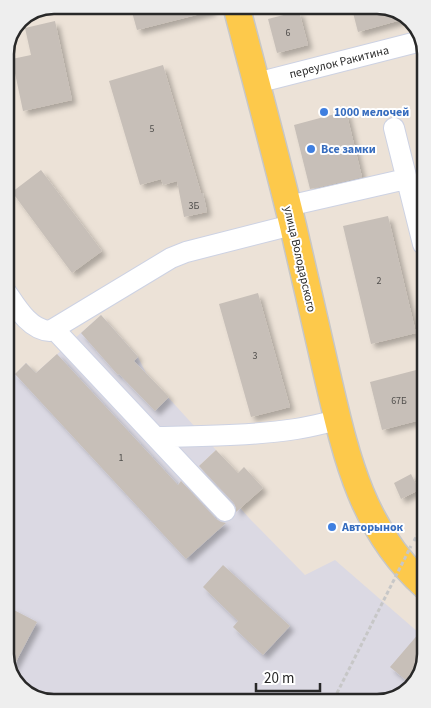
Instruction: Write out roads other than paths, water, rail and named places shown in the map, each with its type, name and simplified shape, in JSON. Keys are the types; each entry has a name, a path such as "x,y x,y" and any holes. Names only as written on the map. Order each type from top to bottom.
{"main road":[{"name":"улица Володарского","path":"238,14 290,215 338,420 357,485 383,538 397,557 417,578"}],"street":[{"name":"переулок Ракитина","path":"256,83 415,42"},
{"path":"394,128 417,224"},
{"path":"14,305 31,324 44,331 50,331 171,258 290,215 406,179"},
{"path":"54,329 225,511"},
{"path":"156,437 262,433 297,429 338,420"}],"place":[{"name":"1000 мелочей","path":"324,112"},
{"name":"Все замки","path":"311,149"},
{"name":"Авторынок","path":"332,527"}]}
